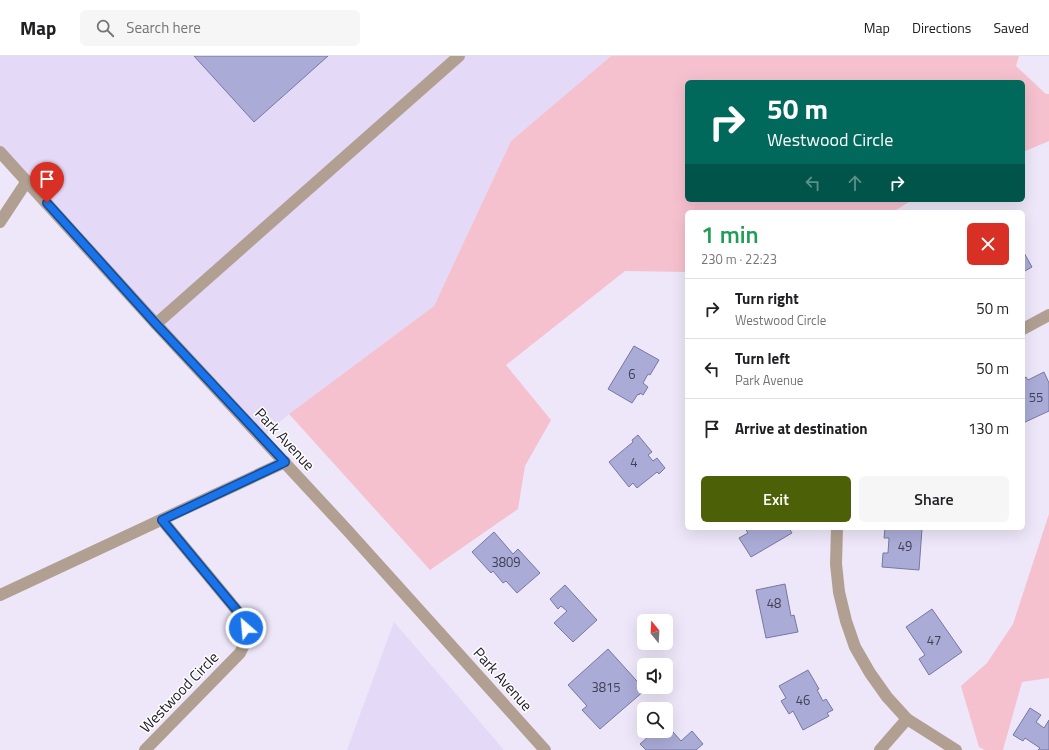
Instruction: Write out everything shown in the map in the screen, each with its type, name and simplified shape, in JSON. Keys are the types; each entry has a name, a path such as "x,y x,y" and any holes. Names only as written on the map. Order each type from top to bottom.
{"street":[{"path":"156,324 459,56"},
{"name":"Park Avenue","path":"0,152 156,324 285,462 545,750"},
{"path":"0,222 27,181"},
{"path":"1025,328 1049,315"},
{"path":"0,595 285,462"},
{"name":"Westwood Circle","path":"145,750 240,652 246,636 244,621 239,613 162,520"},
{"path":"837,530 836,564 838,592 855,648 887,697 907,720 956,750"},
{"path":"880,750 907,720"}],"shaded area":[{"path":"0,56 611,56 511,141 434,306 289,414 262,438 0,152"},
{"path":"611,56 1019,56 1016,66 1046,94 1049,94 1049,141 1025,151 1025,80 685,80 685,202 909,202 896,210 685,210 685,272 625,271 506,365 551,420 525,466 518,509 430,570 289,414 434,306 511,141"},
{"path":"1049,514 1049,678 1022,682 1003,750 985,750 979,747 961,686 987,663 1013,624"},
{"path":"394,622 504,750 347,750"}],"building":[{"path":"194,56 328,56 254,122"},
{"path":"1025,255 1032,267 1025,271"},
{"path":"634,346 659,360 643,383 648,387 643,395 640,393 639,395 638,394 632,403 608,389"},
{"path":"1044,372 1049,383 1049,411 1025,422 1025,378 1028,380"},
{"path":"638,435 652,452 648,455 653,461 657,458 665,468 659,474 657,472 637,488 633,483 629,487 609,462 633,442 632,440"},
{"path":"746,530 790,530 792,533 751,557 739,538 748,533"},
{"path":"885,530 922,530 919,570 882,567 883,553 888,553 889,538 884,538"},
{"path":"494,532 513,554 518,549 540,573 517,593 506,581 503,583 493,571 491,573 472,552"},
{"path":"785,584 791,616 794,615 798,632 766,638 756,590"},
{"path":"565,585 597,620 573,642 554,623 567,611 561,606 558,609 550,599"},
{"path":"932,609 962,652 929,675 919,659 925,655 906,627"},
{"path":"608,649 637,681 637,694 640,694 600,729 582,710 587,706 568,685"},
{"path":"808,670 819,689 817,690 823,701 826,699 833,710 827,713 829,716 803,730 793,711 789,714 781,701 786,698 779,686"},
{"path":"1030,708 1041,715 1036,722 1044,728 1049,720 1049,750 1038,750 1040,748 1025,738 1023,741 1013,735"},
{"path":"692,731 703,744 696,750 646,750 640,744 647,738 673,738 673,732 681,741"}],"route":[{"path":"47,203 156,324 285,462 162,520 239,613 246,628"}]}
